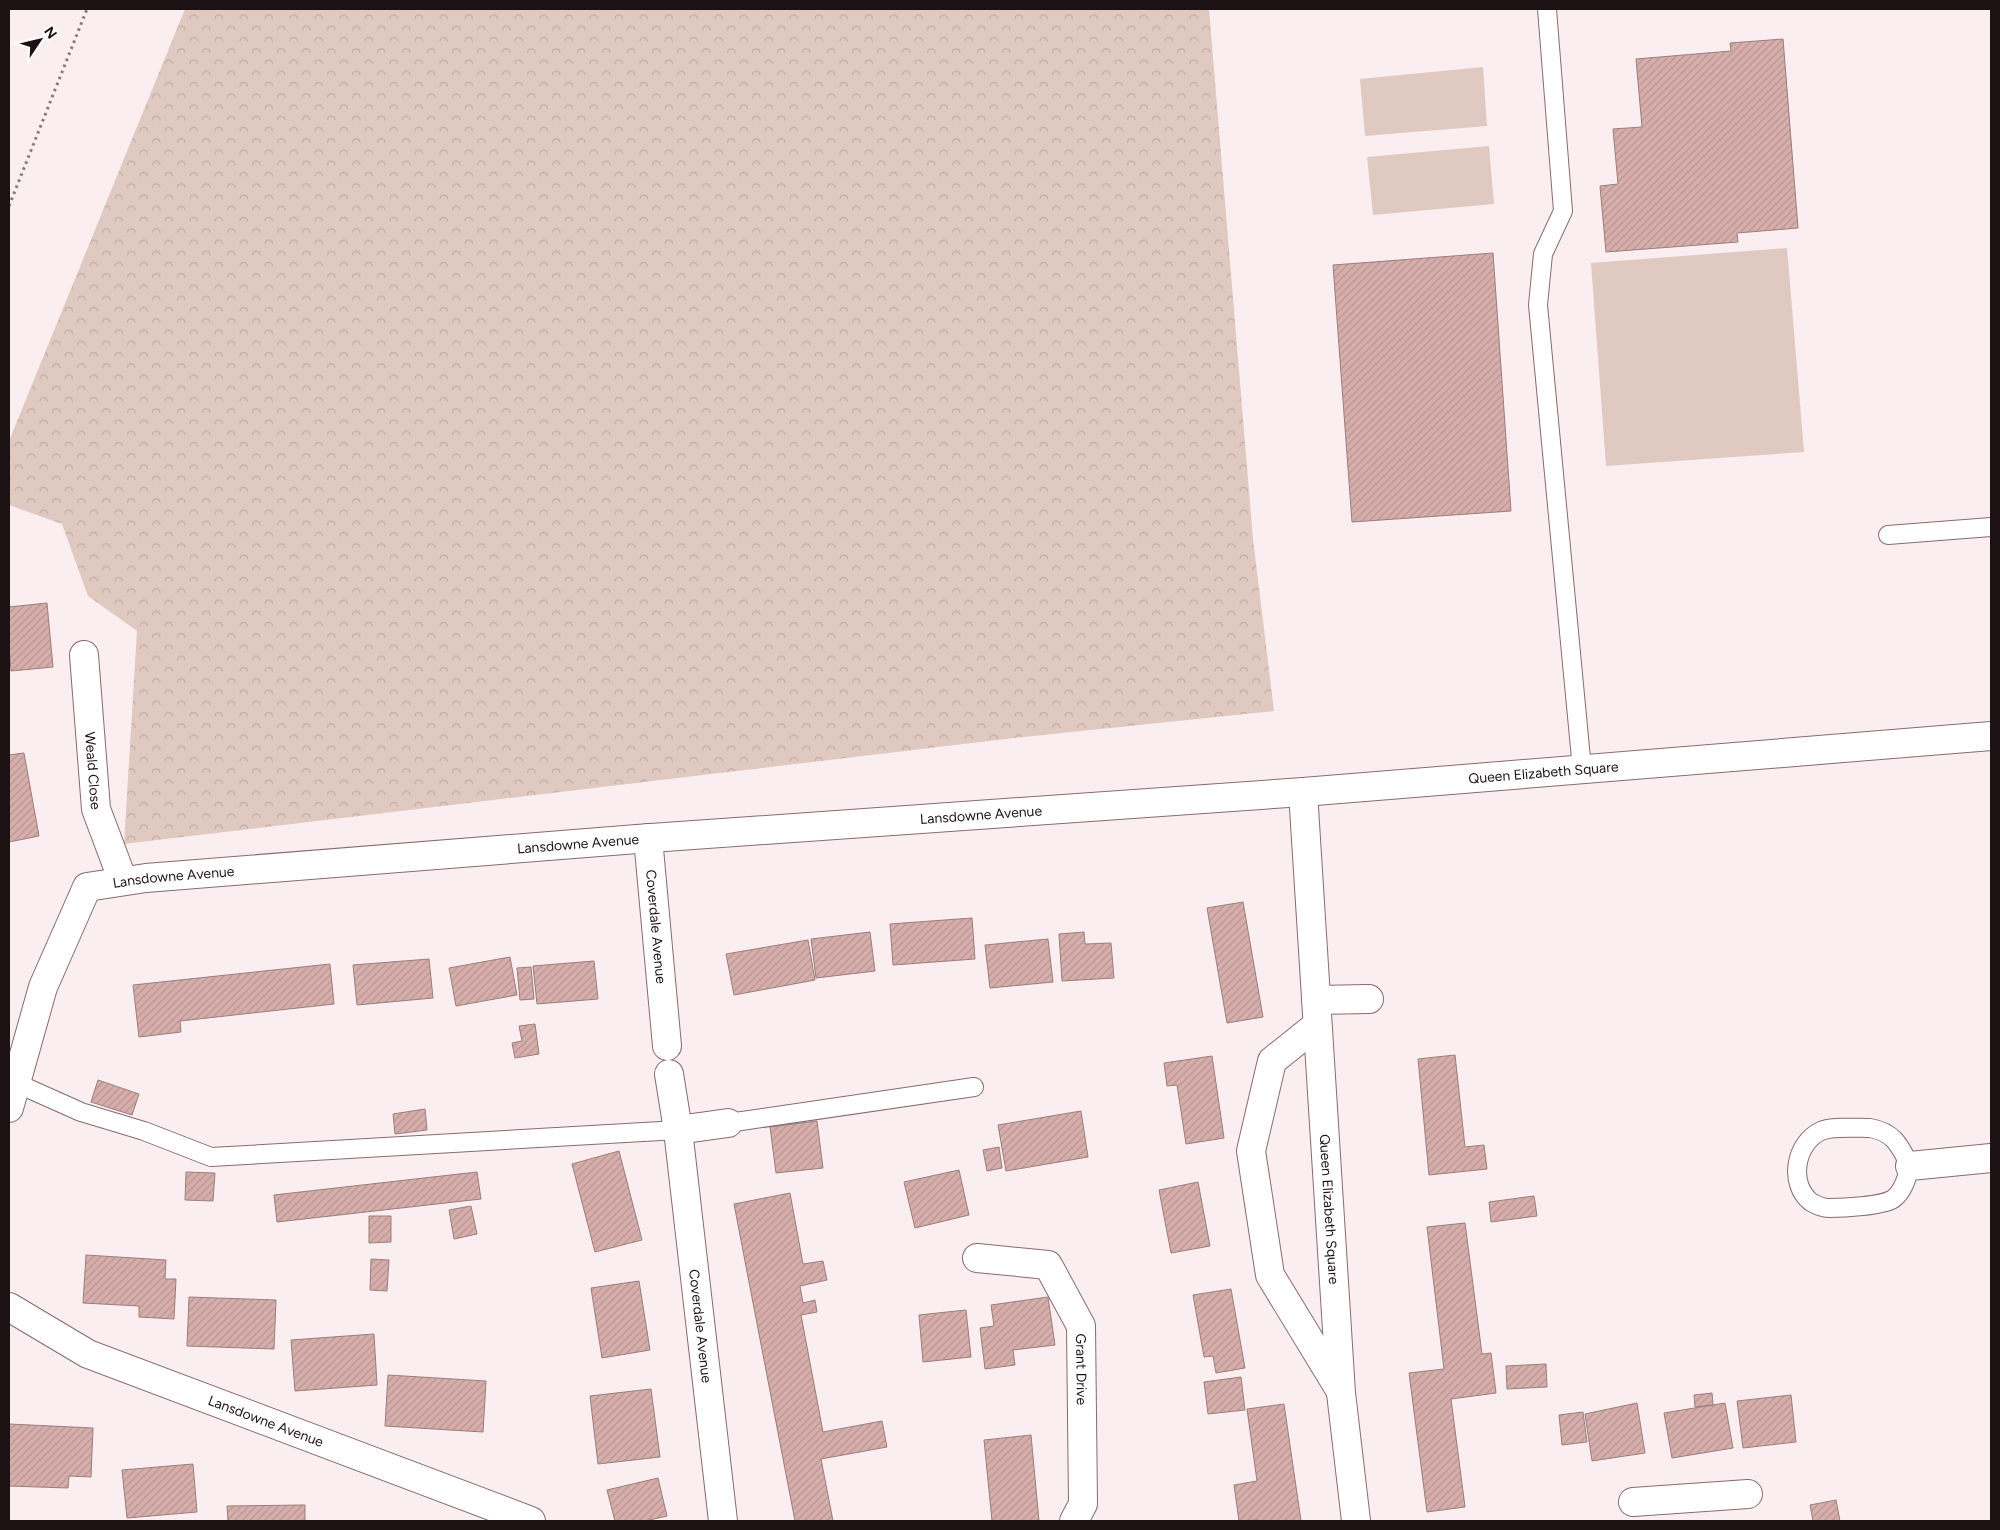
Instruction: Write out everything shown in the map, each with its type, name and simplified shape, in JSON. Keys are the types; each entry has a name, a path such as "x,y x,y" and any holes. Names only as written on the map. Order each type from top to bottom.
{"street":[{"name":"Weald Close","path":"84,655 96,809 124,881"},
{"name":"Queen Elizabeth Square","path":"1356,1521 1342,1393 1303,792 1991,736"},
{"name":"Lansdowne Avenue","path":"9,1108 43,987 87,887 146,878 648,838 1303,792"},
{"name":"Coverdale Avenue","path":"648,838 667,1046"},
{"path":"1316,1013 1370,999"},
{"name":"Queen Elizabeth Square","path":"1316,1013 1272,1061 1251,1151 1270,1275 1342,1393"},
{"name":"Coverdale Avenue","path":"669,1074 678,1130 723,1521"},
{"path":"678,1130 728,1123"},
{"path":"1910,1166 1991,1158"},
{"name":"Grant Drive","path":"977,1258 1048,1265 1081,1326 1083,1504 1074,1521"},
{"name":"Lansdowne Avenue","path":"9,1307 88,1354 531,1521"},
{"path":"1633,1502 1677,1510 1748,1494"}],"lane":[{"path":"1547,9 1563,211 1543,254 1538,305 1582,769"},
{"path":"1888,535 1991,527"},
{"path":"16,1083 81,1112 144,1131 211,1157 678,1130"},
{"path":"728,1123 974,1087"},
{"path":"1870,1128 1882,1130 1890,1134 1910,1166 1906,1182 1894,1198 1886,1202 1844,1207 1827,1208 1811,1201 1799,1185 1796,1175 1798,1160 1806,1143 1821,1131 1833,1129 1870,1128"}],"path":[{"path":"9,206 87,9"}],"green space":[{"path":"185,9 1209,9 1253,539 1274,711 1014,738 124,844 137,631 88,596 62,524 9,505 9,441"},
{"path":"1483,67 1487,126 1365,136 1360,79"},
{"path":"1489,146 1494,204 1373,215 1367,157"},
{"path":"1787,248 1804,452 1606,466 1591,263"}],"building":[{"path":"1783,39 1798,228 1737,233 1738,242 1606,252 1600,186 1618,184 1613,129 1642,127 1636,59 1731,51 1730,43"},
{"path":"1493,253 1511,511 1352,522 1333,265"},
{"path":"47,603 53,667 11,671 9,607"},
{"path":"24,753 39,836 9,842 9,755"},
{"path":"1243,902 1263,1017 1227,1023 1207,908"},
{"path":"972,918 975,959 893,965 890,924"},
{"path":"870,932 875,971 816,978 811,939"},
{"path":"1084,932 1085,944 1111,943 1114,978 1062,981 1059,934"},
{"path":"1048,939 1053,982 990,988 985,945"},
{"path":"808,940 815,980 734,995 726,954"},
{"path":"510,957 517,995 456,1006 449,968"},
{"path":"429,959 433,998 357,1005 353,965"},
{"path":"594,961 598,999 537,1004 533,966"},
{"path":"330,964 334,1004 180,1021 181,1032 139,1037 133,985"},
{"path":"531,967 534,999 520,1000 517,968"},
{"path":"535,1024 539,1054 515,1058 512,1043 522,1041 519,1026"},
{"path":"1455,1055 1465,1147 1484,1145 1487,1169 1429,1175 1418,1059"},
{"path":"1212,1056 1224,1138 1186,1144 1177,1085 1167,1086 1164,1063"},
{"path":"98,1080 139,1094 132,1115 91,1102"},
{"path":"425,1109 427,1130 395,1134 393,1114"},
{"path":"1081,1111 1088,1157 1006,1171 998,1125"},
{"path":"817,1121 823,1168 776,1173 770,1127"},
{"path":"999,1147 1002,1168 987,1171 983,1150"},
{"path":"619,1151 642,1240 595,1252 572,1164"},
{"path":"959,1170 969,1215 915,1228 904,1182"},
{"path":"186,1172 215,1173 213,1201 185,1200"},
{"path":"477,1172 481,1199 277,1222 274,1195"},
{"path":"1198,1182 1210,1246 1171,1253 1159,1190"},
{"path":"790,1193 803,1264 823,1261 827,1280 800,1286 803,1303 815,1300 817,1312 801,1315 823,1432 882,1421 887,1447 821,1459 833,1521 795,1521 734,1204"},
{"path":"1534,1196 1537,1216 1491,1222 1489,1202"},
{"path":"471,1206 477,1234 454,1239 449,1210"},
{"path":"369,1216 391,1216 391,1242 369,1243"},
{"path":"1465,1223 1482,1354 1491,1353 1496,1393 1451,1399 1465,1507 1427,1512 1409,1373 1444,1369 1427,1227"},
{"path":"86,1255 166,1260 165,1279 176,1279 174,1319 139,1317 139,1306 83,1303"},
{"path":"371,1259 389,1260 387,1291 370,1290"},
{"path":"639,1281 650,1350 602,1358 591,1288"},
{"path":"1231,1289 1245,1368 1216,1373 1213,1356 1204,1357 1193,1295"},
{"path":"189,1297 276,1300 274,1349 187,1346"},
{"path":"1048,1297 1055,1345 1013,1350 1015,1365 985,1369 980,1328 994,1326 991,1305"},
{"path":"966,1310 971,1357 923,1362 919,1315"},
{"path":"374,1334 377,1385 295,1391 291,1340"},
{"path":"1546,1364 1547,1387 1507,1389 1506,1366"},
{"path":"388,1375 486,1381 483,1432 385,1426"},
{"path":"1241,1377 1245,1410 1208,1414 1204,1382"},
{"path":"651,1389 660,1457 598,1464 590,1396"},
{"path":"1712,1393 1713,1405 1695,1407 1694,1395"},
{"path":"1791,1395 1796,1442 1743,1448 1737,1401"},
{"path":"1637,1403 1645,1453 1592,1461 1585,1414"},
{"path":"1725,1403 1733,1448 1672,1458 1664,1413"},
{"path":"1284,1404 1301,1521 1239,1521 1234,1485 1257,1481 1247,1409"},
{"path":"1583,1412 1587,1442 1562,1445 1559,1415"},
{"path":"9,1424 93,1428 91,1477 69,1476 68,1488 9,1486"},
{"path":"1031,1435 1039,1521 992,1521 984,1440"},
{"path":"193,1464 197,1512 127,1518 122,1470"},
{"path":"658,1478 667,1516 645,1521 615,1521 607,1490"},
{"path":"1836,1500 1840,1521 1813,1521 1810,1505"},
{"path":"305,1505 305,1521 228,1521 227,1506"}]}
